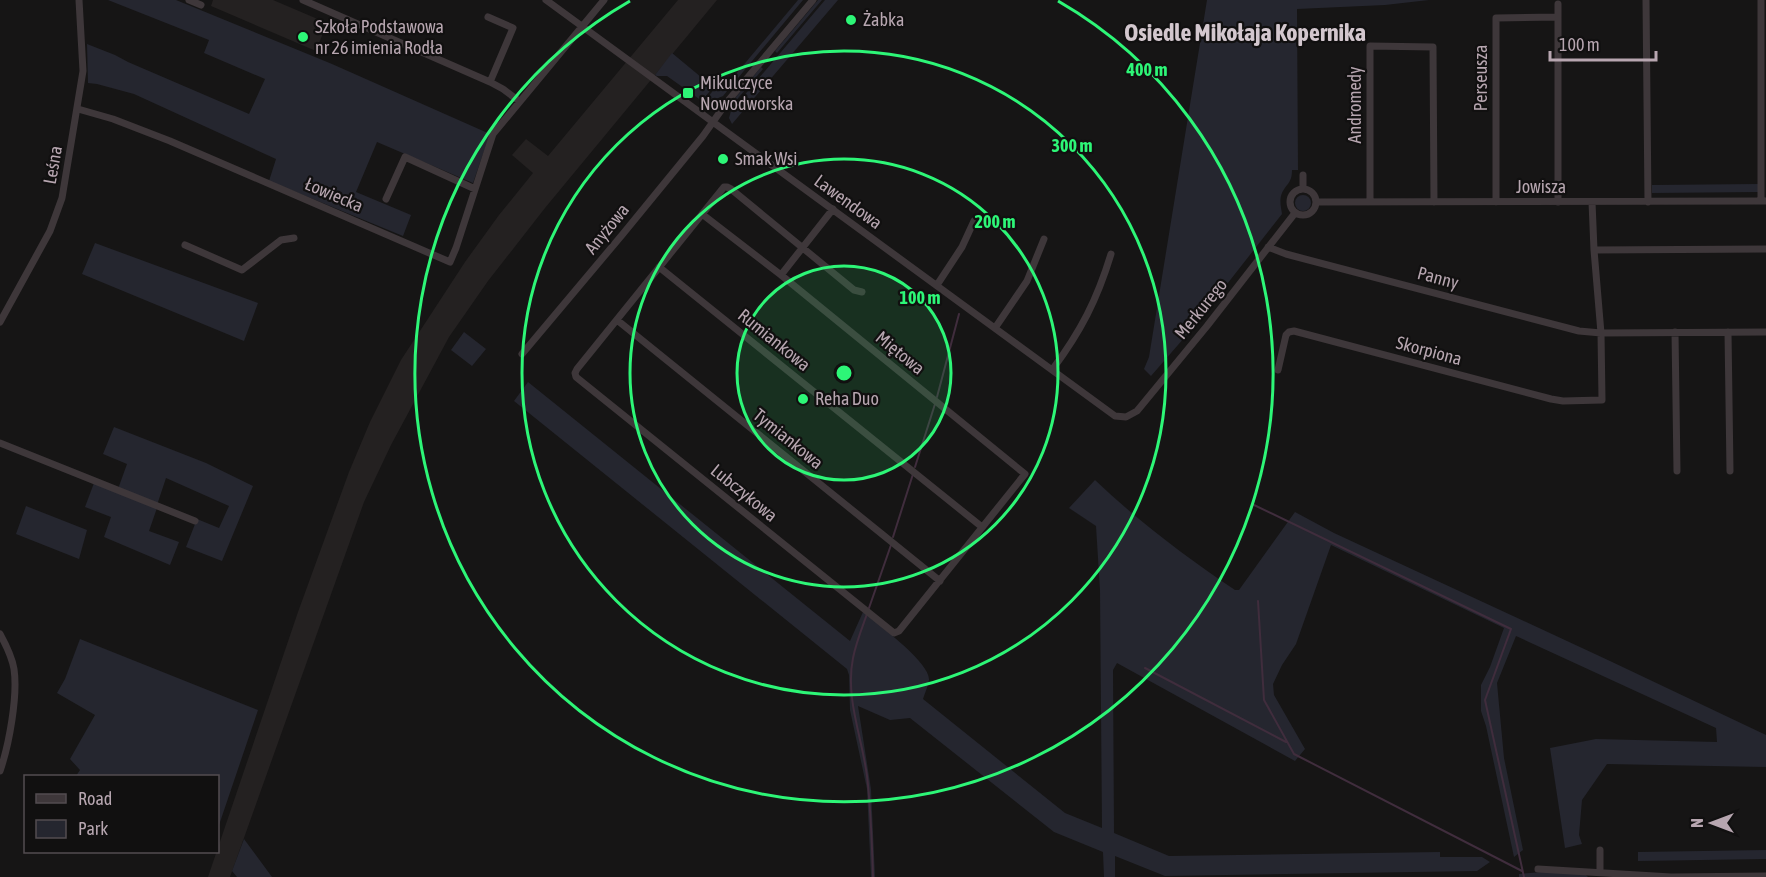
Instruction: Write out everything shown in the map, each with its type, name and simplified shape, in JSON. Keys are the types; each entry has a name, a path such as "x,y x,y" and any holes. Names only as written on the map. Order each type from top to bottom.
{"street":[{"name":"Leśna","path":"0,322 50,231 62,198 84,71 79,0"},
{"path":"189,0 201,5"},
{"path":"303,0 490,82 504,89 519,101 604,0"},
{"name":"Lawendowa","path":"546,0 1115,416 1126,417"},
{"name":"Anyżowa","path":"522,354 813,0"},
{"path":"1646,0 1648,202"},
{"path":"1761,0 1764,201"},
{"path":"1558,4 1558,202"},
{"path":"488,17 513,28 490,82"},
{"name":"Perseusza","path":"1496,202 1496,18 1558,17"},
{"name":"Andromedy","path":"1370,202 1370,46 1433,47 1434,202"},
{"name":"Łowiecka","path":"78,109 121,122 170,141 450,262 493,134 519,101"},
{"path":"386,199 405,157 476,189"},
{"path":"1303,175 1303,189"},
{"name":"Lubczykowa","path":"802,248 727,187 724,187 577,369 576,377 894,633 899,631 982,526"},
{"path":"1295,213 1290,207 1290,198 1295,191 1303,189 1311,192 1316,202"},
{"name":"Jowisza","path":"1295,213 1304,216 1313,212 1316,202 1764,201"},
{"path":"1592,202 1601,333"},
{"path":"781,275 833,209"},
{"name":"Merkurego","path":"1126,417 1137,411 1213,320 1295,213"},
{"name":"Miętowa","path":"702,214 781,275 1025,474 982,526"},
{"path":"937,285 962,248 974,221"},
{"path":"185,245 242,270 281,240 294,238"},
{"path":"995,328 1027,281 1044,239"},
{"name":"Panny","path":"1268,247 1286,254 1568,328 1601,333 1766,332"},
{"path":"802,248 854,290 862,292"},
{"path":"1594,250 1766,249"},
{"path":"1052,370 1078,333 1094,304 1111,254"},
{"name":"Rumiankowa","path":"659,267 982,526"},
{"name":"Tymiankowa","path":"617,320 940,581"},
{"name":"Skorpiona","path":"1278,370 1286,336 1289,332 1294,331 1551,399 1602,400 1601,333"},
{"path":"1675,332 1677,471"},
{"path":"1728,332 1730,471"},
{"path":"0,444 195,522"},
{"path":"0,634 13,663 14,677 10,733 0,771"},
{"path":"1600,850 1600,874"},
{"path":"1538,869 1682,877 1766,876"}],"shaded area":[{"name":"Szkoła Podstawowa nr 26 imienia Rodła","path":"213,0 273,0 327,23 316,51 211,6"},
{"path":"678,0 717,0 545,208 488,281 449,337 391,445 364,502 230,877 208,877 216,853 219,853 219,845 298,612 349,472 370,422 401,360 465,262 533,173 512,155 526,139 548,156"}],"green space":[{"path":"108,0 176,0 332,64 490,134 473,183 377,142 356,192 411,215 403,236 269,181 276,159 134,94 88,83 87,44 249,114 265,79 204,53 209,40"},
{"path":"798,0 803,0 723,96 707,103 704,102 723,78 730,83 736,77 736,74"},
{"path":"818,0 822,0 777,53 775,51"},
{"path":"825,0 838,0 732,124 729,118 731,111"},
{"path":"1207,0 1429,0 1385,5 1297,9 1298,170 1292,170 1290,180 1282,193 1280,201 1282,214 1191,330 1151,376 1144,369 1149,357"},
{"path":"672,53 713,87 702,101 667,76 655,75"},
{"path":"761,67 763,69 733,104 731,103"},
{"path":"1758,184 1758,192 1652,193 1652,185"},
{"path":"1300,195 1306,195 1311,203 1309,209 1300,211 1295,206 1295,200"},
{"path":"95,243 258,303 244,341 82,274"},
{"path":"464,332 486,349 472,366 451,350"},
{"path":"528,382 850,641 863,612 871,617 922,665 929,680 923,699 1065,813 1102,828 1100,590 1096,526 1069,508 1095,480 1163,538 1235,590 1239,590 1295,512 1334,533 1766,735 1766,767 1607,764 1582,800 1579,835 1582,844 1565,848 1550,748 1596,739 1717,742 1716,728 1516,636 1497,683 1504,758 1523,850 1514,857 1481,711 1481,685 1504,628 1331,545 1296,644 1273,684 1274,695 1305,749 1295,761 1117,663 1113,670 1114,833 1169,856 1440,852 1440,857 1482,857 1490,862 1477,871 1165,876 1115,856 1115,877 1104,877 1103,852 1054,832 910,718 890,720 858,706 871,789 875,877 871,877 867,789 850,710 847,669 514,401"},
{"path":"114,427 206,463 253,486 222,561 186,547 197,519 219,528 229,506 166,478 157,505 118,489 127,464 103,454"},
{"path":"94,483 157,508 149,531 179,542 170,565 104,537 111,517 85,507"},
{"path":"26,506 87,530 79,559 16,534"},
{"path":"80,639 258,710 219,825 219,775 77,775 80,770 70,759 95,715 57,693 65,679"},
{"path":"244,839 272,877 237,877 232,871"},
{"path":"1766,850 1766,859 1638,861 1638,852"},
{"path":"1542,872 1585,874 1588,877 1519,877 1519,874"}],"waterway":[{"path":"937,397 959,314"},
{"path":"915,467 935,404"},
{"path":"893,537 913,474"},
{"path":"1254,505 1511,629 1485,700 1524,877"},
{"path":"869,608 891,545"},
{"path":"1258,601 1264,700 1294,754 1522,871"},
{"path":"867,614 853,658 851,688 867,776 873,877"},
{"path":"1145,668 1286,742"}],"place":[{"name":"Żabka","path":"851,20"},
{"name":"Szkoła Podstawowa nr 26 imienia Rodła","path":"303,37"},
{"name":"Mikulczyce Nowodworska","path":"688,93"},
{"name":"Smak Wsi","path":"723,159"},
{"name":"Reha Duo","path":"803,399"}],"district":[{"name":"Osiedle Mikołaja Kopernika","path":"1245,33"}]}
